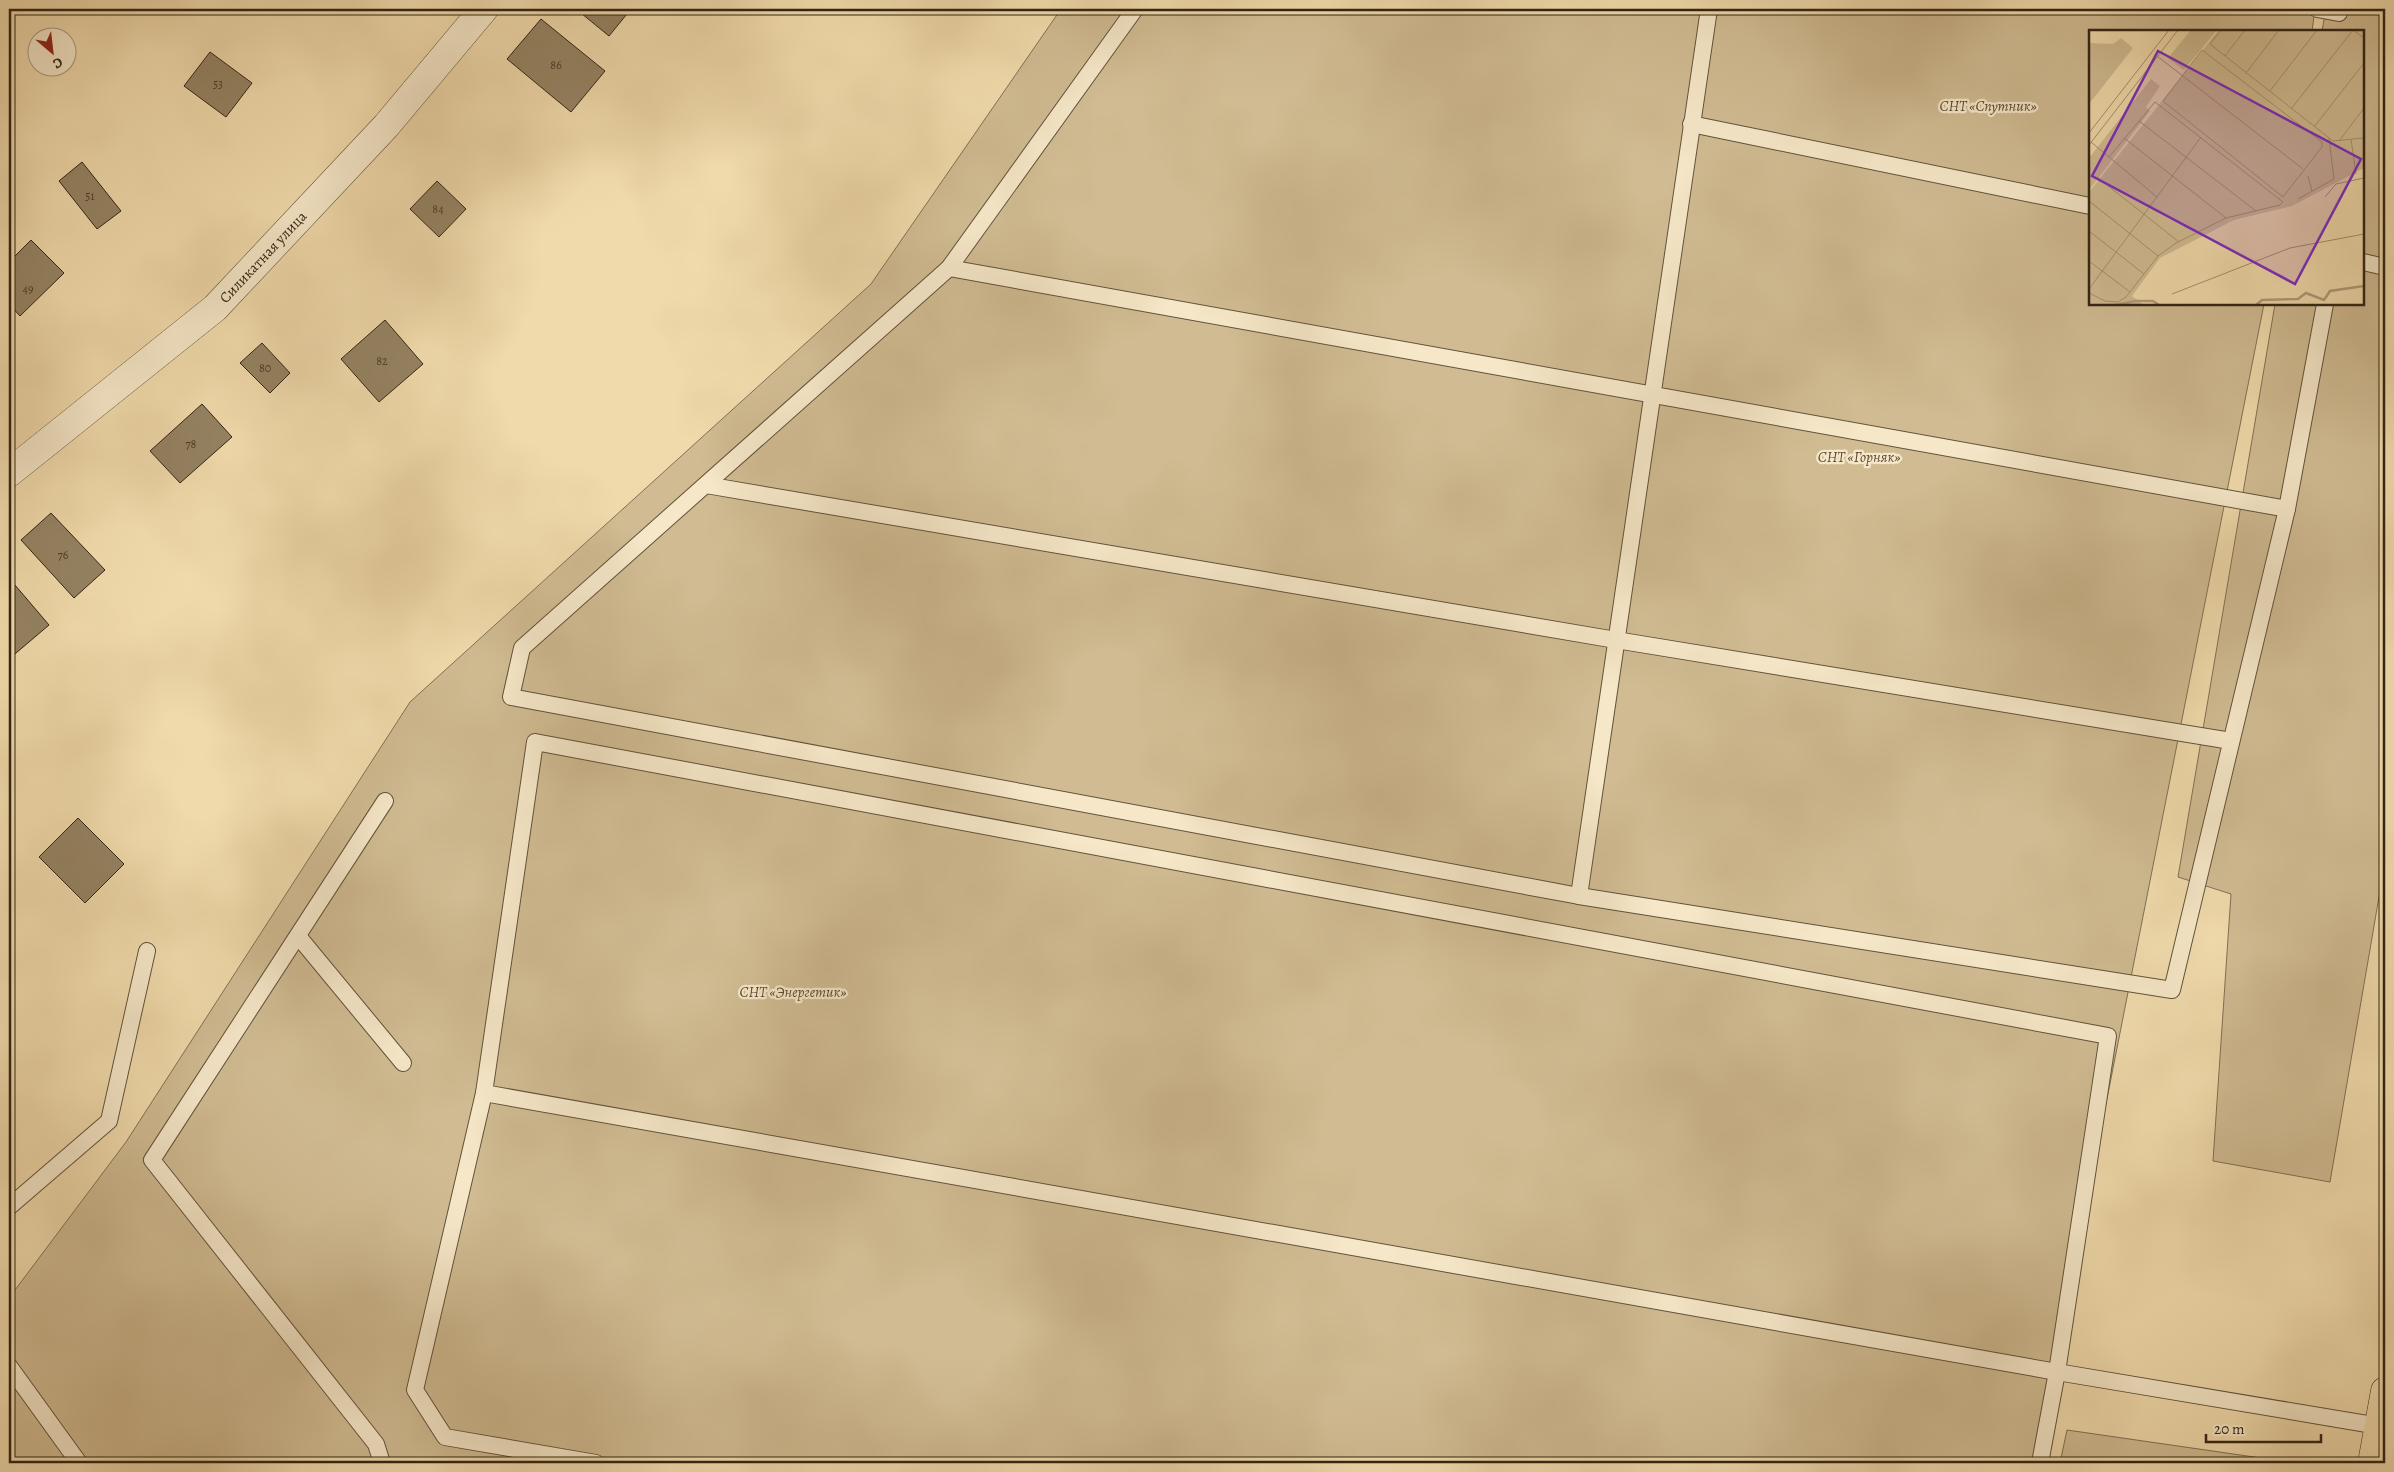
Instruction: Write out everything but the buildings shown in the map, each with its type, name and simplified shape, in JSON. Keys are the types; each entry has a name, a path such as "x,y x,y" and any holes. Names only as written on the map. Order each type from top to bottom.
{"main road":[{"path":"2372,1463 2385,1391"}],"street":[{"name":"Силикатная улица","path":"9,473 215,308 386,126 484,9"}],"lane":[{"path":"1135,9 949,268 522,648 510,697 1579,896 2172,990 2287,509 2325,305"},
{"path":"1579,896 1709,9"},
{"path":"2317,9 2339,13"},
{"path":"1691,124 2089,206"},
{"path":"2364,262 2385,267"},
{"path":"949,268 2287,509"},
{"path":"706,485 1616,640 2231,741"},
{"path":"596,1463 445,1437 415,1390 484,1093 536,742 2108,1036 2057,1372 2040,1463"},
{"path":"382,1463 376,1444 152,1160 385,801"},
{"path":"298,936 402,1063"},
{"path":"9,1207 109,1121 147,951"},
{"path":"484,1093 2057,1372 2379,1426"},
{"path":"9,1366 79,1463"}],"green space":[{"name":"СНТ «Энергетик»","path":"1061,9 2315,9 2312,30 2089,30 2089,305 2264,305 2035,1463 9,1463 9,1298 126,1142 410,702 871,284"},
{"path":"2326,9 2385,9 2385,862 2330,1182 2213,1161 2231,894 2178,877 2275,305 2364,305 2364,30 2322,30"},
{"path":"2067,1430 2268,1459 2268,1463 2060,1463"}],"park label":[{"name":"СНТ «Спутник»","path":"1988,106"},
{"name":"СНТ «Горняк»","path":"1859,457"}]}
